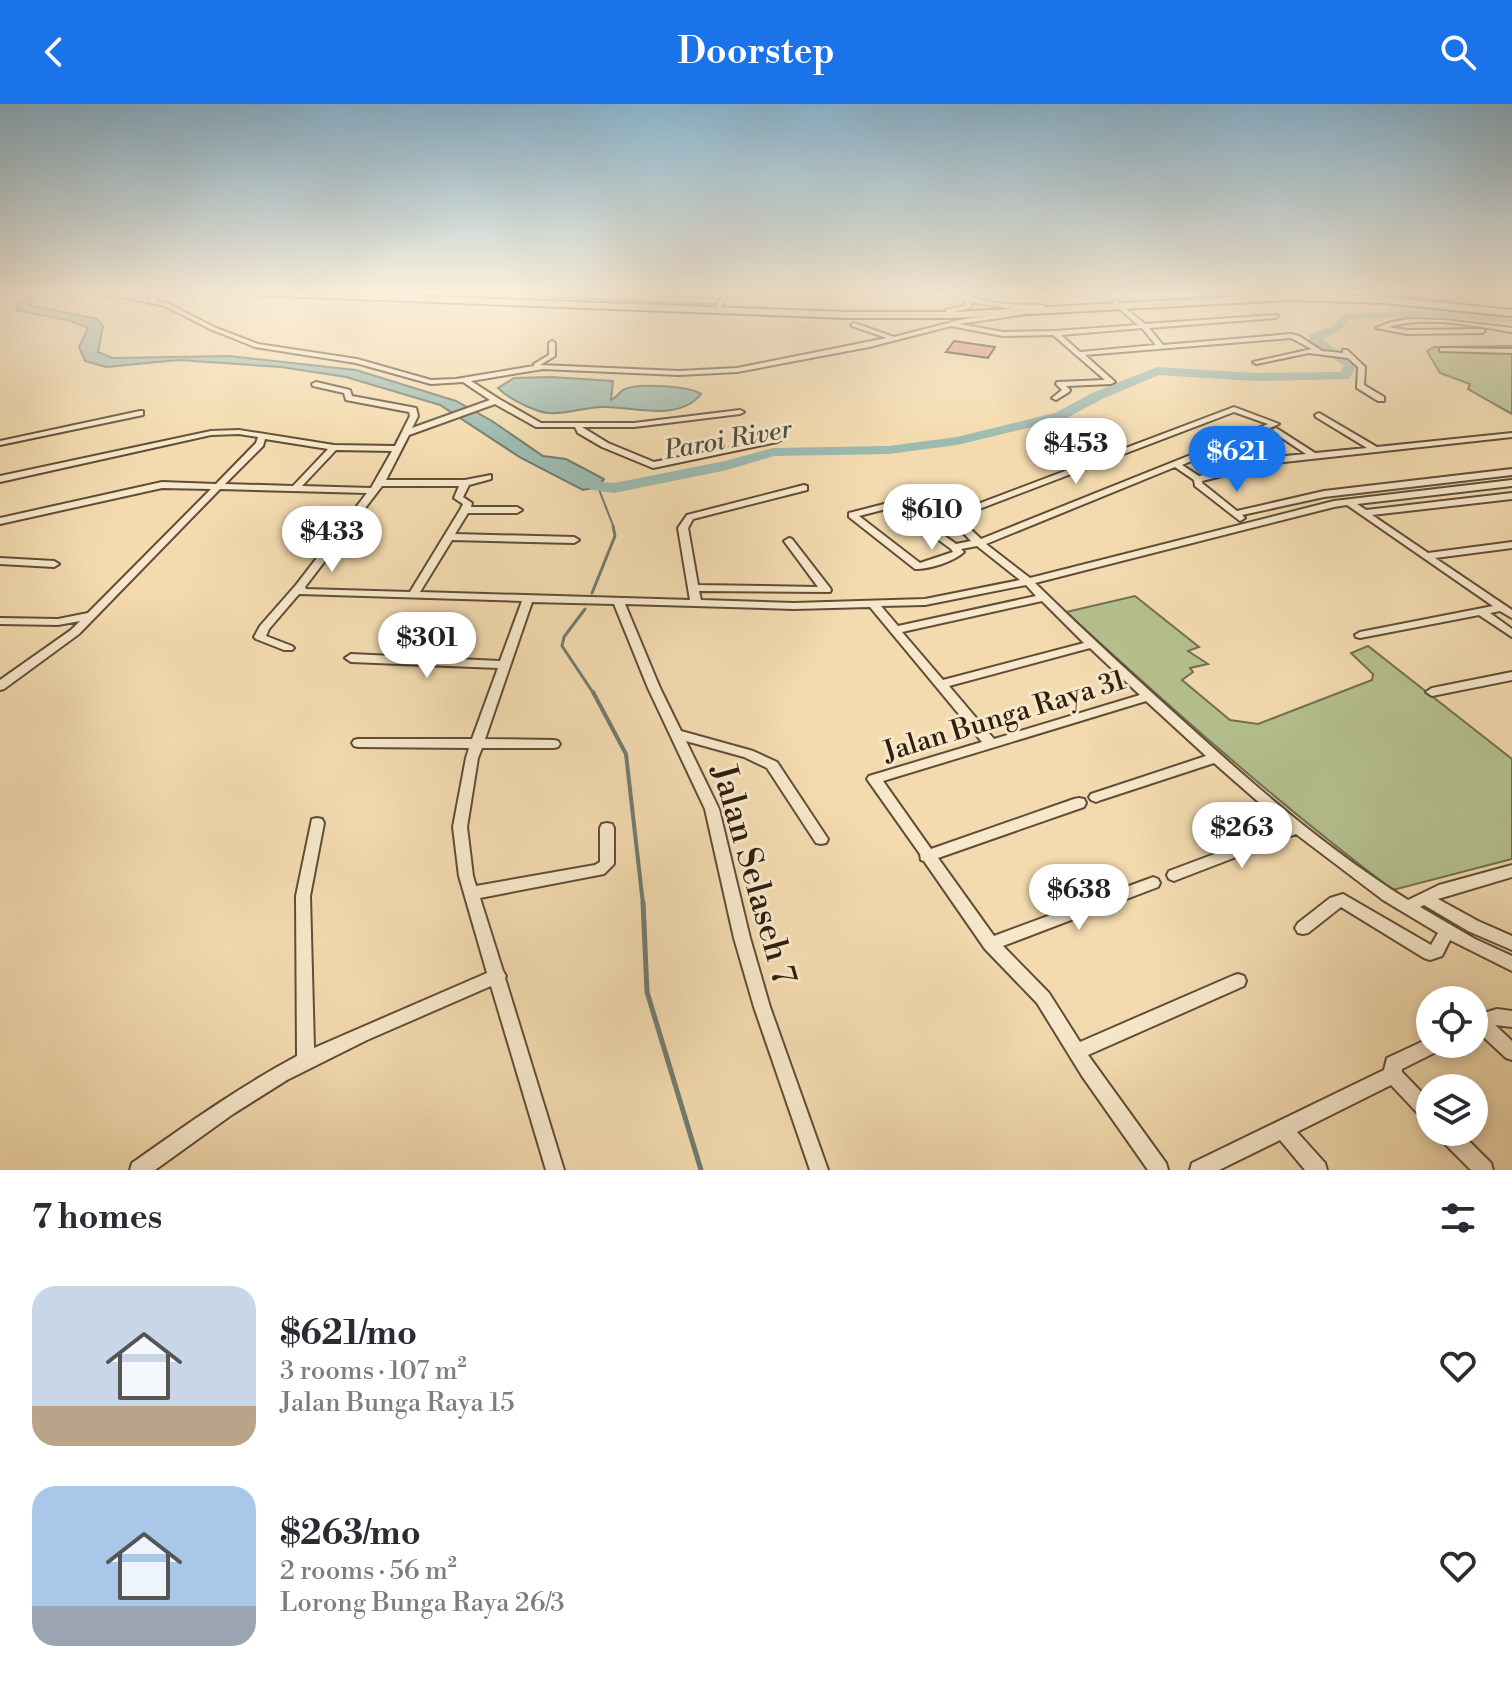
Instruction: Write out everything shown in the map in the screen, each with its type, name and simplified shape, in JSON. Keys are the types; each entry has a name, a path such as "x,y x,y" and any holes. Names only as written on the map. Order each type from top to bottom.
{"street":[{"path":"247,342 257,346 357,361 431,382 465,380 536,368 715,372 881,342"},
{"path":"1056,398 1066,390 1060,384 1111,382 1065,342"},
{"path":"1157,342 1161,347"},
{"path":"1078,354 1223,342"},
{"path":"1304,342 1319,351 1346,353 1362,367 1360,386 1381,399"},
{"path":"536,368 537,364 552,356 552,343"},
{"path":"1442,350 1512,351"},
{"path":"1256,362 1319,351"},
{"path":"465,380 539,425 634,425 740,412"},
{"path":"288,648 260,637 264,628 300,587 377,487 414,416 413,410 360,401 349,398 347,392 338,387 316,384"},
{"path":"406,433 496,401"},
{"path":"954,547 959,552 955,555 919,567 852,515 896,504 954,547 980,543 1275,424 1234,409 957,515 960,524 980,543 1028,582 1089,645 1215,758 1343,866 1447,931 1512,964"},
{"path":"0,443 140,413"},
{"path":"1319,415 1375,449"},
{"path":"577,425 581,431 605,445 653,465 777,440"},
{"path":"1276,430 1314,456"},
{"path":"0,479 211,433 239,432 334,447 399,449"},
{"path":"1175,464 1198,479 1275,460 1512,435"},
{"path":"0,686 94,615 260,444 262,436"},
{"path":"296,488 334,447"},
{"path":"1236,514 1324,494 1512,472"},
{"path":"0,521 162,485 377,487 465,483 488,477"},
{"path":"1198,479 1198,484 1249,525"},
{"path":"413,596 465,510 468,503 458,498 465,483"},
{"path":"300,587 302,592 317,594 875,606 957,598 1348,502 1512,483"},
{"path":"696,603 683,528 690,517 804,488"},
{"path":"1363,513 1512,496"},
{"path":"1348,502 1512,615"},
{"path":"465,510 517,510"},
{"path":"449,537 574,540"},
{"path":"694,588 826,590 789,541"},
{"path":"1426,556 1512,545"},
{"path":"0,561 54,564"},
{"path":"895,630 1042,598"},
{"path":"528,599 477,743 460,827 466,876 555,1170"},
{"name":"Jalan Selaseh 7","path":"618,601 654,688 712,809 742,938 813,1168"},
{"path":"875,606 991,744"},
{"path":"1360,635 1501,608"},
{"path":"1481,612 1512,634"},
{"path":"0,621 58,622 94,615"},
{"path":"941,684 1089,645"},
{"path":"351,658 504,665"},
{"path":"1432,692 1512,676"},
{"name":"Jalan Bunga Raya 31","path":"926,856 874,779 1147,697"},
{"path":"679,735 748,754 772,765 821,839"},
{"path":"358,743 554,744"},
{"path":"1096,797 1215,758"},
{"path":"1079,803 926,856 991,944 1043,998 1159,1170"},
{"path":"306,1062 303,896 317,823"},
{"path":"472,893 599,870 607,864 607,828"},
{"path":"1174,875 1298,828"},
{"path":"1407,907 1439,891 1512,871"},
{"path":"991,944 1153,883"},
{"path":"1424,898 1473,926 1512,943"},
{"path":"1303,928 1335,902 1343,900 1430,953 1436,951 1447,931"},
{"path":"139,1170 224,1109 306,1062 498,976"},
{"path":"1078,1051 1238,981"},
{"path":"1488,1020 1512,1019"},
{"path":"1488,1033 1512,1052"},
{"path":"1416,1053 1393,1064 1393,1075 1416,1099"},
{"path":"1199,1170 1393,1075"},
{"path":"1283,1130 1318,1170"},
{"path":"1461,1146 1484,1170"}],"green space":[{"path":"1512,346 1512,414 1468,389 1470,384 1440,373 1427,351 1434,347"},
{"path":"1135,596 1199,647 1188,651 1208,664 1190,668 1193,672 1182,680 1230,720 1258,724 1372,680 1373,674 1351,653 1368,646 1512,759 1512,859 1393,890 1226,755 1066,612"}],"water":[{"path":"81,342 100,342 98,352 112,358 229,356 356,370 456,401 543,456 566,459 604,479 598,487 583,490 521,458 440,405 346,377 281,367 179,360 106,367 85,361 79,347"},
{"path":"514,378 613,381 611,400 625,389 641,386 676,387 701,394 692,403 669,410 597,407 553,413 526,406 498,388"}],"building":[{"path":"953,342 995,347 988,358 946,352"}],"waterway":[{"name":"Paroi River","path":"576,477 598,487 614,488 727,465 773,452 889,450 957,441 1060,416 1097,396 1157,371 1256,377 1344,376 1351,365 1318,342"},
{"path":"598,487 614,528"},
{"path":"592,593 615,536 613,526"},
{"path":"585,609 564,637 562,646 594,694"},
{"path":"593,692 626,754 643,904"},
{"path":"643,902 647,992 701,1170"}]}
